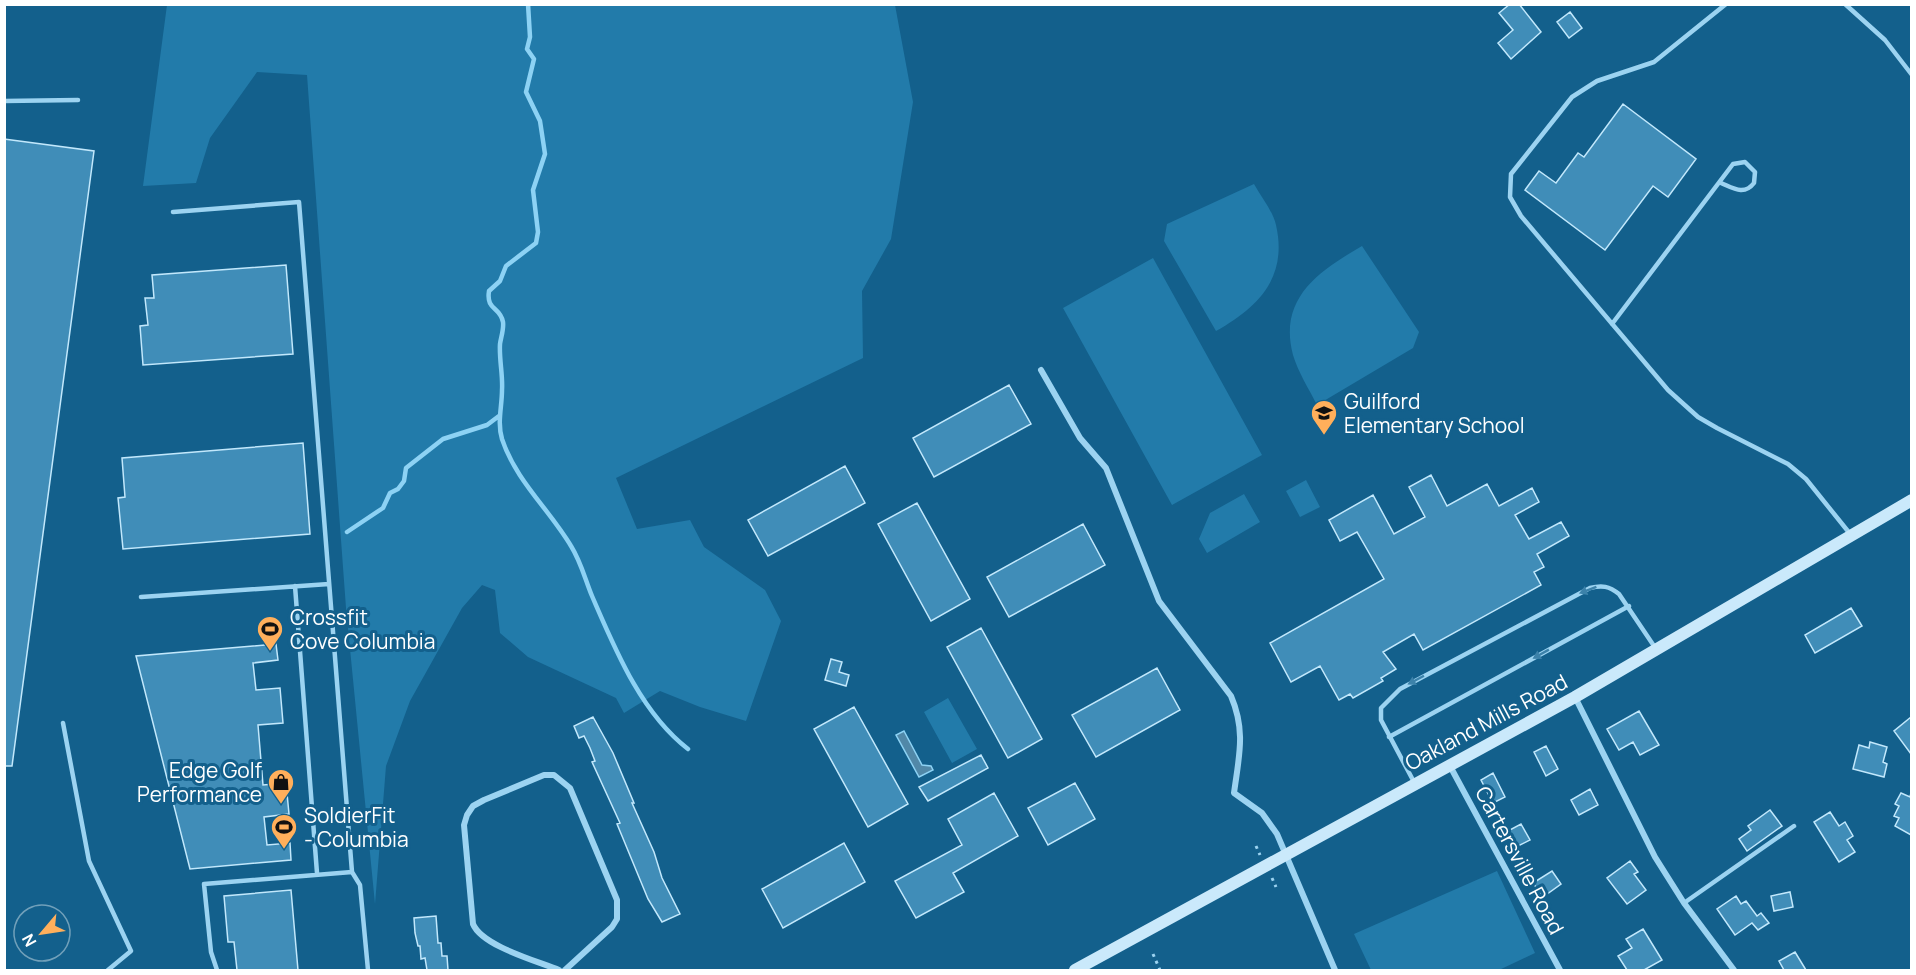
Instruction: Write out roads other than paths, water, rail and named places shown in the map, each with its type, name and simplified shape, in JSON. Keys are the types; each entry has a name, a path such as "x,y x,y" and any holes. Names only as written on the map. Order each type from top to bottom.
{"street":[{"path":"1041,370 1080,438 1106,468 1159,601 1231,696 1238,712 1242,735 1234,793 1262,813 1277,834 1335,970"},
{"name":"Oakland Mills Road","path":"1075,970 1575,697 1911,500"},
{"path":"1575,697 1655,857 1684,903 1734,970"},
{"name":"Cartersville Road","path":"1450,765 1487,830 1560,970"},
{"path":"559,970 492,943 476,932 473,924 464,825 473,806 544,775 554,775 570,788 617,900 617,919 612,927 565,970"}],"lane":[{"path":"1726,4 1654,62 1597,81 1572,97 1511,174 1510,197 1521,216 1684,406 1717,428 1788,464 1806,479 1851,535"},
{"path":"1845,4 1885,40 1911,75"},
{"path":"4,101 78,100"},
{"path":"1612,324 1721,183 1733,164 1739,162 1750,165 1755,172 1754,183 1746,190 1741,191 1721,183"},
{"path":"173,212 299,202 352,872 360,885 368,970"},
{"path":"141,597 329,584"},
{"path":"1414,783 1381,720 1381,708 1400,689 1590,588 1601,585 1611,588 1629,606 1656,649"},
{"path":"295,586 317,873"},
{"path":"1389,737 1629,606"},
{"path":"63,723 89,861 131,951 108,970"},
{"path":"1684,903 1794,826"},
{"path":"217,970 211,951 204,884 317,873 352,872"}],"waterway":[{"path":"528,4 530,37 527,49 534,59 526,92 540,121 545,154 533,190 538,232 536,243 506,266 500,281 489,291 491,305 499,313 503,322 500,344 502,439 524,482 574,552 610,637 631,679 656,717 688,749"},
{"path":"347,532 383,508 390,493 398,489 404,481 406,468 443,439 487,425 499,416"}],"place":[{"name":"Guilford Elementary School","path":"1324,436"},
{"name":"Crossfit Cove Columbia","path":"270,652"},
{"name":"Edge Golf Performance","path":"281,805"},
{"name":"SoldierFit - Columbia","path":"284,850"}]}
